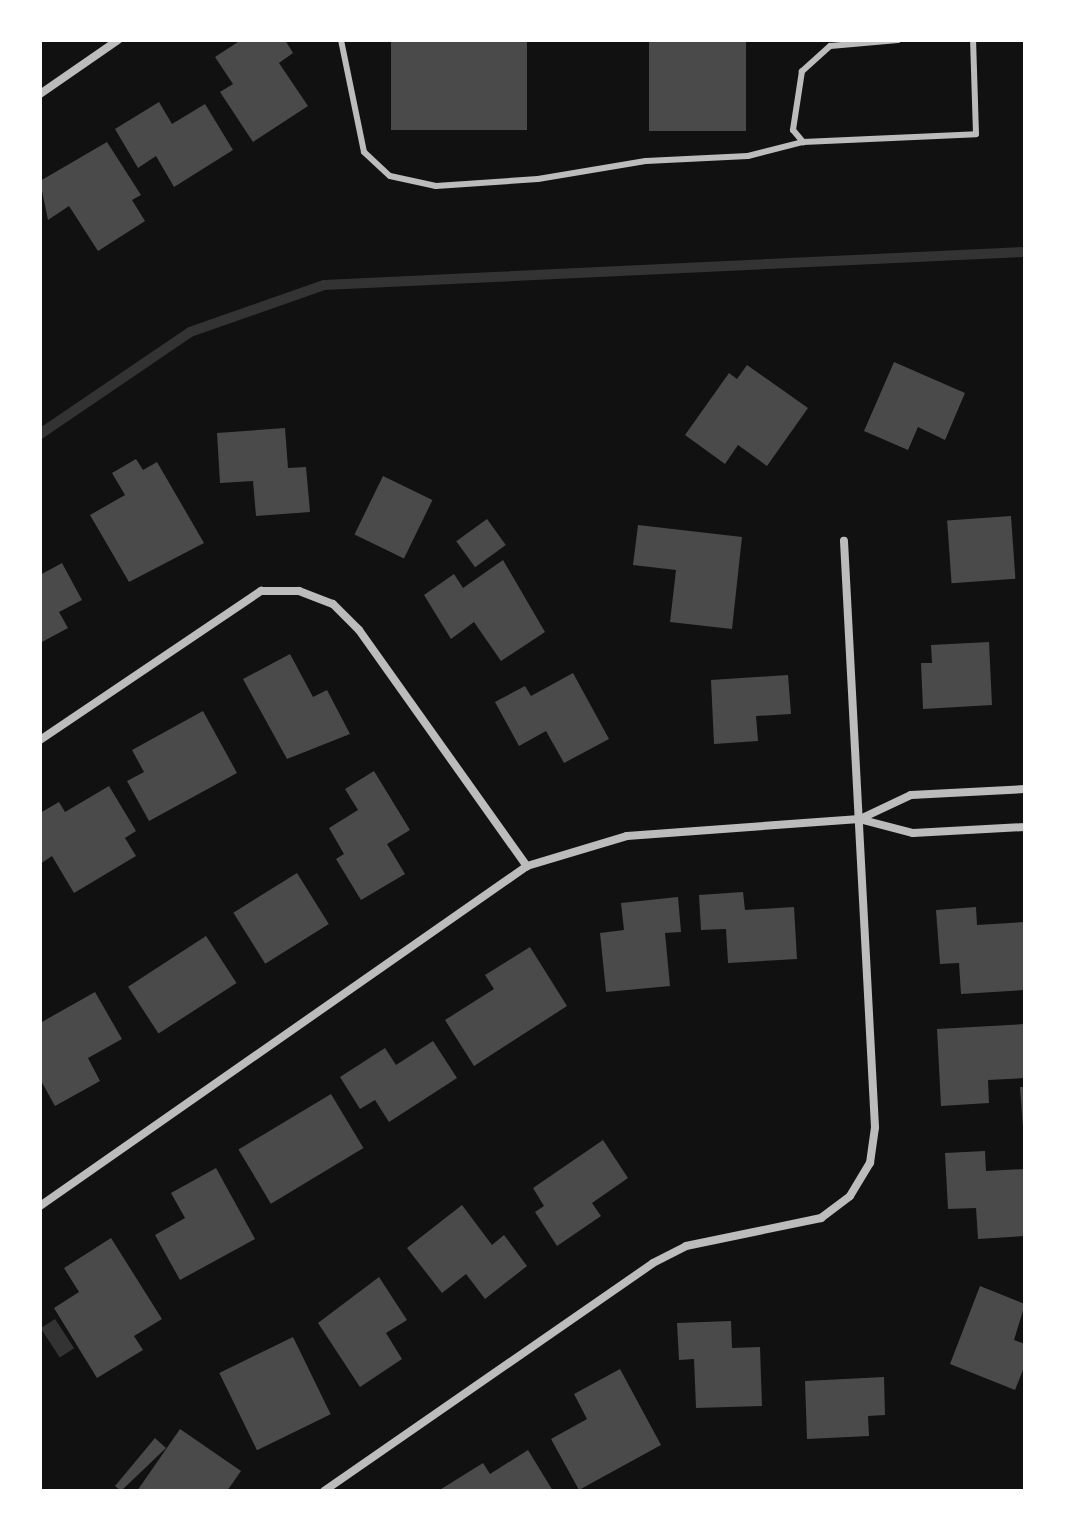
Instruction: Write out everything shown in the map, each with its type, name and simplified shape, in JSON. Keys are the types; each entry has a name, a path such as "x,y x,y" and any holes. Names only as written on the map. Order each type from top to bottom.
{"street":[{"path":"40,94 118,40"},
{"path":"324,1491 653,1263 686,1246 821,1218 850,1196 870,1163 875,1127 844,541"},
{"path":"40,740 261,591 299,591 333,604 359,630 527,866"},
{"path":"859,819 911,795 1025,789"},
{"path":"40,1206 527,866 627,836 859,819 913,833 1025,827"}],"lane":[{"path":"341,40 364,152 390,176 436,186 538,179 803,142 976,134 973,40"},
{"path":"803,142 793,130 802,71 830,46 898,40"}],"shaded area":[{"path":"55,1319 74,1348 60,1358 41,1328"}],"building":[{"path":"241,40 285,40 293,53 279,63 308,106 253,142 220,92 233,84 215,57"},
{"path":"391,40 527,40 527,130 391,130"},
{"path":"649,40 746,40 746,131 649,131"},
{"path":"159,102 172,124 205,104 233,150 174,187 156,156 138,168 115,129"},
{"path":"107,142 141,195 132,200 145,221 98,251 69,206 48,220 40,181"},
{"path":"894,362 965,393 945,440 918,427 908,450 864,431"},
{"path":"747,365 808,408 767,466 738,445 725,464 685,435 729,373 737,379"},
{"path":"285,428 288,468 306,467 310,512 256,516 253,481 220,483 217,433"},
{"path":"136,459 143,470 157,462 204,543 129,582 90,515 125,495 112,473"},
{"path":"383,476 432,500 404,559 355,534"},
{"path":"1011,516 1015,579 952,583 947,520"},
{"path":"487,519 506,545 475,567 456,541"},
{"path":"638,525 742,537 732,629 670,622 676,570 633,565"},
{"path":"503,560 545,632 501,661 474,622 451,639 424,595 454,574 463,588"},
{"path":"62,563 82,600 59,612 68,628 40,643 40,575"},
{"path":"989,642 992,705 923,709 921,663 932,663 931,645"},
{"path":"290,654 313,697 327,690 350,734 287,759 243,679"},
{"path":"573,673 609,739 564,763 546,731 519,746 495,702 525,686 531,696"},
{"path":"788,675 791,714 756,716 758,741 714,744 711,680"},
{"path":"203,711 237,773 149,821 127,781 144,772 132,750"},
{"path":"374,771 410,830 387,844 405,874 361,900 336,859 344,854 329,828 358,810 345,789"},
{"path":"109,786 136,831 125,838 136,856 74,893 52,856 40,864 40,813 59,802 65,812"},
{"path":"297,873 329,924 265,964 233,913"},
{"path":"743,892 745,910 794,907 797,959 728,963 726,929 701,930 699,895"},
{"path":"678,897 681,932 665,933 670,986 606,992 600,933 624,930 621,903"},
{"path":"976,907 977,925 1025,922 1025,990 961,994 959,963 940,964 936,910"},
{"path":"206,936 236,983 159,1034 128,987"},
{"path":"530,947 567,1006 474,1066 445,1020 494,989 485,975"},
{"path":"95,992 122,1039 88,1058 100,1081 55,1106 40,1079 40,1023"},
{"path":"1025,1024 1025,1078 988,1080 989,1103 941,1106 937,1029"},
{"path":"433,1041 457,1078 389,1122 375,1100 360,1109 340,1077 385,1048 396,1065"},
{"path":"1020,1087 1025,1087 1025,1128 1023,1128"},
{"path":"331,1094 363,1148 271,1204 238,1150"},
{"path":"603,1140 628,1178 592,1203 601,1216 557,1246 535,1212 544,1206 533,1188"},
{"path":"985,1151 986,1171 1025,1169 1025,1236 978,1239 976,1208 948,1209 945,1153"},
{"path":"216,1168 255,1239 180,1280 155,1235 185,1218 171,1193"},
{"path":"462,1205 492,1245 504,1235 527,1266 485,1299 466,1274 442,1293 407,1248"},
{"path":"111,1238 162,1319 134,1336 143,1350 97,1378 54,1308 79,1292 64,1268"},
{"path":"379,1277 407,1320 386,1333 402,1359 360,1387 318,1323"},
{"path":"980,1286 1025,1304 1014,1340 1025,1344 1025,1365 1015,1390 950,1364"},
{"path":"731,1321 732,1348 760,1347 762,1406 696,1408 694,1359 679,1360 677,1323"},
{"path":"293,1337 331,1414 257,1450 219,1373"},
{"path":"620,1369 661,1445 579,1490 551,1439 587,1419 574,1394"},
{"path":"884,1377 885,1415 868,1416 869,1436 807,1439 805,1381"},
{"path":"180,1429 241,1471 227,1491 137,1491"},
{"path":"155,1438 166,1448 121,1491 115,1486"},
{"path":"528,1450 553,1491 438,1491 483,1463 490,1474"}],"waterway":[{"path":"40,434 190,332 324,285 1025,252"}]}
